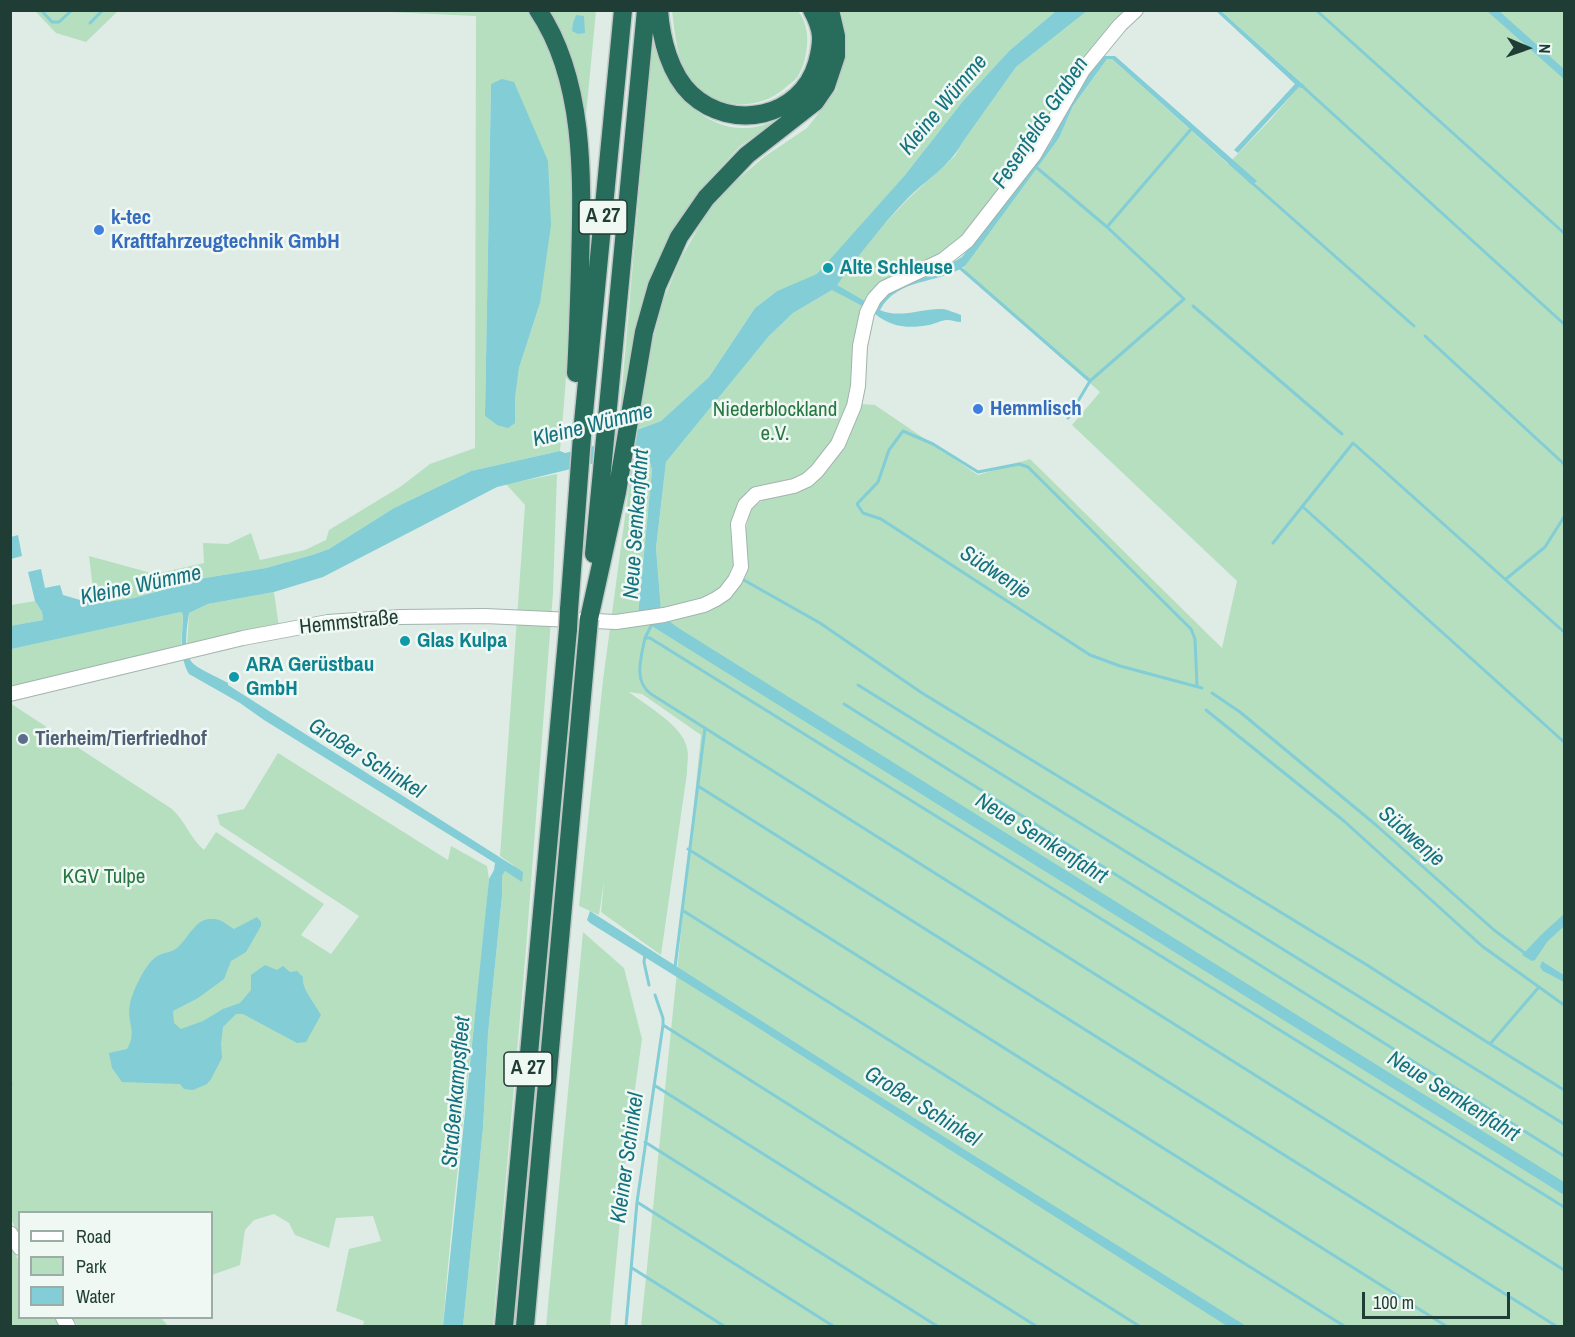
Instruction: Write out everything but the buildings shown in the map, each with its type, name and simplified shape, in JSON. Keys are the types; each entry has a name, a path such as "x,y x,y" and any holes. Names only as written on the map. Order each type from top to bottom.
{"highway":[{"path":"538,10 548,24 564,65 577,124 581,182 578,423"},
{"name":"A 27","path":"504,1326 568,629 577,502 578,423 623,10"},
{"name":"A 27","path":"525,1326 590,618 609,490 608,410 646,10"},
{"path":"659,10 664,41 674,70 690,93 709,107 732,115 758,115 775,110 792,100 806,87 815,70 822,46 820,25 812,10"},
{"path":"609,490 630,411 648,315 657,286 679,237 706,198 727,175 747,155 815,102 826,86 836,56 836,36 830,10"}],"street":[{"name":"Hemmstraße","path":"10,694 243,638 340,621 400,617 485,616 616,622 664,615 710,602 725,593 741,567 738,524 744,505 756,494 794,486 807,480 838,444 854,406 858,386 860,346 867,313 874,299 884,288 943,260 967,241 1034,155 1083,70 1120,26 1137,10"}],"green space":[{"path":"35,11 118,11 86,42 56,33"},
{"path":"367,11 529,11 549,46 563,86 571,143 573,181 571,294 560,451 471,471 394,508 329,549 312,555 266,568 205,578 134,598 94,605 83,601 83,591 93,589 89,556 155,574 204,563 203,543 228,544 251,533 260,560 305,550 326,540 329,530 400,487 430,464 475,448 476,16","holes":["491,84 540,303 519,368 515,422 497,425 485,416"]},
{"path":"547,11 596,11 584,136"},
{"path":"672,11 798,11 805,23 807,36 805,57 800,72 785,88 761,101 734,104 709,96 689,77 681,61"},
{"path":"834,11 1056,11 1009,51 963,101 905,175 817,275 777,291 755,308 709,377 661,421 637,430 645,371 663,301 681,258 715,199 764,157 807,128 837,89 833,83"},
{"name":"Niederblockland e.V.","path":"1087,11 1131,11 1040,137 962,239 940,255 885,280 871,296 852,398 839,433 807,475 788,483 765,484 747,491 736,513 735,554 733,569 728,581 720,590 700,601 661,610 656,548 666,462 769,336 793,313 832,290 873,236 910,197 955,156 1016,67"},
{"path":"1221,11 1564,11 1564,975 1542,961 1564,982 1564,1326 641,1326 701,735 642,694 629,692 672,724 684,740 688,751 687,773 661,955 601,912 604,881 599,915 579,906 603,680 633,457 644,457 650,462 652,470 638,614 730,596 750,512 755,506 773,496 800,490 822,476 839,454 860,404 875,405 978,475 1030,459 1222,648 1237,581 1072,425 1100,392 962,271 975,250 1059,138 1073,106 1107,59 1112,59 1228,164 1302,83"},
{"path":"653,32 667,76 694,109 706,117 732,127 754,127 778,120 740,146 709,180 681,220 638,323 628,366 623,412 620,412"},
{"path":"557,474 553,593 526,949 493,1326 463,1326 483,1128 488,1034 502,876 505,871 522,881 513,865 500,856 525,505 506,484"},
{"path":"274,592 279,627 187,646 189,613 208,604"},
{"path":"35,601 42,612 43,620 11,626 11,605"},
{"path":"181,612 183,614 181,648 11,687 10,649"},
{"name":"KGV Tulpe","path":"10,703 172,809 204,850 216,832 324,904 301,935 331,954 359,916 220,825 217,815 244,809 278,753 448,860 451,846 487,866 489,879 484,935 443,1326 363,1326 364,1321 336,1311 349,1249 381,1241 373,1216 336,1218 329,1248 295,1235 289,1223 274,1214 254,1220 245,1230 240,1265 213,1275 213,1211 18,1211 18,1232 10,1218"},
{"path":"583,932 624,968 642,1039 627,1147 610,1326 546,1326"},
{"path":"10,1245 18,1259 18,1319 56,1319 61,1326 11,1326"},
{"path":"73,1319 162,1319 168,1326 78,1326"}],"water":[{"path":"1056,11 1087,11 1016,67 957,152 897,209 837,285 875,307 883,296 942,269 962,257 1051,142 1078,89 1103,56 1115,56 1257,181 1252,185 1112,59 1107,59 1073,106 1059,138 965,266 897,292 880,310 895,314 943,309 961,315 961,322 947,320 921,326 900,326 887,322 872,314 872,311 832,290 793,313 769,336 666,462 656,548 661,610 666,619 680,629 1564,1182 1564,1195 647,623 638,615 652,470 650,462 644,457 628,455 497,487 323,577 274,592 208,604 189,613 186,644 193,664 228,683 523,872 522,882 505,871 502,876 488,1034 483,1128 463,1326 443,1326 489,879 495,863 240,703 189,674 182,652 183,614 181,612 11,649 10,626 43,620 42,612 35,601 28,572 41,569 45,588 60,585 63,595 94,604 134,598 205,578 266,568 329,549 394,508 471,471 560,451 565,453 630,437 637,430 661,421 709,377 755,308 777,291 817,274 905,175 963,101 1009,51"},
{"path":"1216,11 1221,11 1305,86 1299,87 1238,153 1234,150 1295,84"},
{"path":"1487,11 1499,11 1564,69 1564,79"},
{"path":"576,15 584,16 585,33 578,34 572,31"},
{"path":"502,79 514,82 548,161 551,225 540,303 519,368 515,423 508,428 497,425 485,416 491,84"},
{"path":"18,535 22,556 11,559 11,537"},
{"path":"590,911 871,1091 1246,1326 1227,1326 590,923 587,920"},
{"path":"1564,914 1564,926 1547,942 1535,960 1532,961 1522,955 1542,934"},
{"path":"257,917 261,926 246,952 231,961 224,979 198,998 173,1011 174,1023 181,1029 240,1003 251,990 251,975 265,965 277,970 283,966 290,972 297,971 303,977 306,991 321,1015 306,1042 297,1043 243,1014 236,1014 223,1027 222,1058 207,1084 193,1090 184,1089 180,1084 122,1082 112,1068 109,1053 127,1049 130,1043 132,1037 129,1016 131,999 136,985 152,960 158,955 177,948 200,922 218,919 234,929"},
{"path":"1542,961 1564,975 1564,982 1543,971 1540,967"}],"waterway":[{"path":"41,10 52,22 59,22 72,10"},
{"path":"90,23 103,10"},
{"path":"1316,10 1564,233"},
{"path":"1301,85 1564,324"},
{"path":"1107,227 1192,128"},
{"path":"1036,167 1107,227 1184,299 1090,381 1068,418"},
{"name":"Fesenfelds Graben","path":"1251,182 1414,326"},
{"path":"959,267 1090,381"},
{"path":"1193,306 1342,434"},
{"name":"Fesenfelds Graben","path":"1425,336 1564,464"},
{"name":"Südwenje","path":"1197,686 1195,639 1191,629 1028,467 1019,464 978,472 933,444 903,431 889,450 878,482 857,504 863,513 881,519 1090,655 1120,666 1202,688"},
{"path":"1273,543 1353,443 1564,632"},
{"path":"1303,507 1564,742"},
{"path":"1506,579 1545,547 1564,517"},
{"path":"742,579 820,623 922,693 1367,965 1490,1044 1539,987"},
{"path":"645,638 653,622"},
{"path":"1564,1207 650,638 645,638 640,661 640,676 645,689 651,694 1564,1270"},
{"path":"858,685 1564,1124"},
{"name":"Südwenje","path":"1212,693 1240,712 1376,825 1494,930 1526,954"},
{"name":"Neue Semkenfahrt","path":"844,704 1564,1156"},
{"path":"1206,710 1344,821 1482,946 1564,1005"},
{"path":"675,967 705,728"},
{"path":"698,786 1556,1326"},
{"path":"688,849 1446,1326"},
{"path":"682,910 1344,1326"},
{"name":"Kleiner Schinkel","path":"645,954 644,962 649,985"},
{"name":"Kleiner Schinkel","path":"626,1326 637,1202 663,1025 663,1018 655,995"},
{"path":"663,1025 1139,1326"},
{"path":"1490,1044 1564,1090"},
{"path":"654,1085 1036,1326"},
{"path":"645,1142 937,1326"},
{"path":"637,1202 833,1326"},
{"path":"632,1268 724,1326"}],"place":[{"name":"k-tec Kraftfahrzeugtechnik GmbH","path":"99,230"},
{"name":"Alte Schleuse","path":"828,268"},
{"name":"Hemmlisch","path":"978,409"},
{"name":"Glas Kulpa","path":"405,641"},
{"name":"ARA Gerüstbau GmbH","path":"234,677"},
{"name":"Tierheim/Tierfriedhof","path":"23,739"}],"water label":[{"name":"Kleine Wümme","path":"944,105"},
{"name":"Kleine Wümme","path":"593,426"},
{"name":"Kleine Wümme","path":"141,586"},
{"name":"Großer Schinkel","path":"366,759"},
{"name":"Straßenkampsfleet","path":"457,1092"},
{"name":"Großer Schinkel","path":"922,1107"}]}
